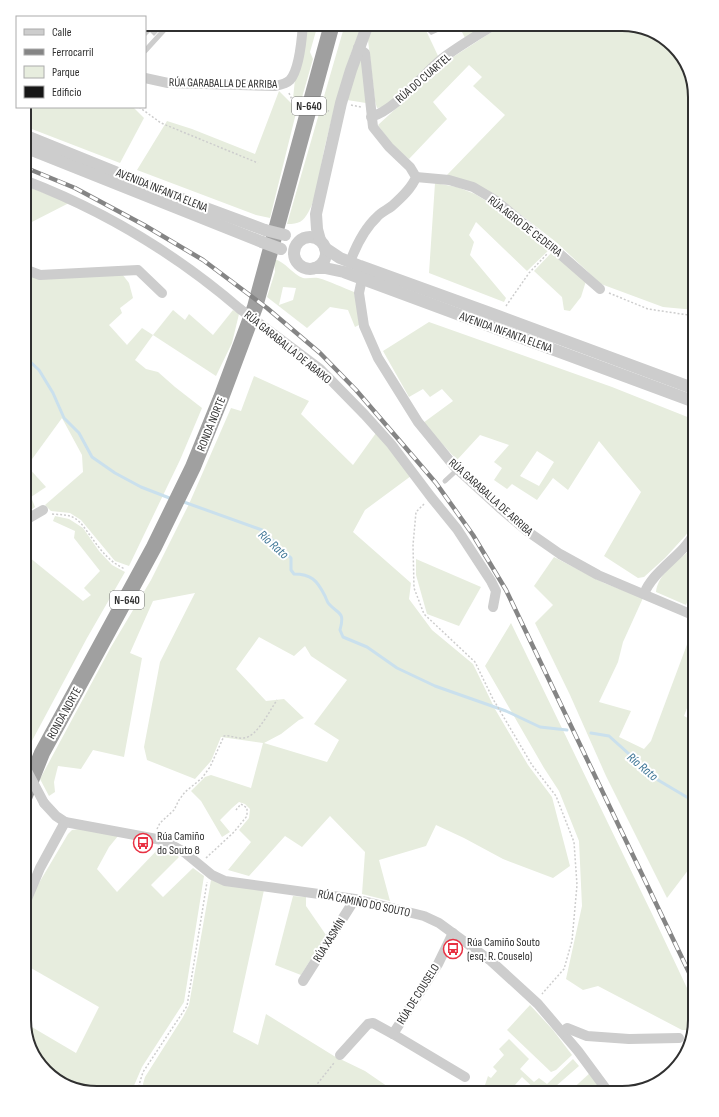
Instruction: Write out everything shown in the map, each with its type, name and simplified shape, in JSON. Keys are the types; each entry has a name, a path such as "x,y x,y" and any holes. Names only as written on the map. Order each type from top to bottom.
{"highway":[{"name":"RONDA NORTE","path":"31,780 42,753 154,547 194,467 222,398 255,307 330,31"}],"street":[{"name":"RÚA GARABALLA DE ARRIBA","path":"146,78 168,84 275,86 286,83 295,70 302,31"},
{"path":"316,214 303,238 294,250 295,260 304,267 309,268 315,268 320,265 325,256 317,229 316,214 338,113 358,48 365,31"},
{"name":"RÚA DO CUARTEL","path":"371,113 379,115 443,59 485,31"},
{"path":"350,262 355,249 370,224 377,216 391,206 407,191 414,183 416,177 410,167 381,138 374,127 364,53 358,48"},
{"name":"AVENIDA INFANTA ELENA","path":"31,139 187,201 265,230 303,238"},
{"name":"AVENIDA INFANTA ELENA","path":"31,151 262,242 281,250 295,260"},
{"name":"RÚA AGRO DE CEDEIRA","path":"416,177 449,180 473,187 495,200 554,248 600,289"},
{"name":"RÚA GARABALLA DE ABAIXO","path":"31,183 108,217 160,249 215,288 240,309 320,369 391,444 457,529 496,591 493,607"},
{"path":"303,238 312,237 322,244"},
{"name":"AVENIDA INFANTA ELENA","path":"322,244 333,254 350,262 688,386"},
{"name":"AVENIDA INFANTA ELENA","path":"315,268 337,270 688,399"},
{"path":"31,272 40,275 138,270 162,293"},
{"name":"RÚA GARABALLA DE ARRIBA","path":"362,279 359,292 364,326 378,358 418,422 458,469 527,531 560,554 598,575 688,613"},
{"path":"31,517 43,510"},
{"path":"644,594 646,589 662,570 688,543"},
{"name":"RÚA CAMIÑO DO SOUTO","path":"31,778 44,803 56,816 65,822 162,840 184,852 212,875 225,881 355,899 424,916 439,923 491,961 535,1001 563,1032 604,1086"},
{"path":"31,889 40,868 65,822"},
{"name":"RÚA XASMÍN","path":"303,981 355,899"},
{"name":"RÚA DE COUSELO","path":"393,1034 438,964 453,933"},
{"name":"RÚA DE COUSELO","path":"340,1055 368,1024 373,1023 465,1077"},
{"path":"563,1032 567,1028 587,1036 629,1039 679,1038"}],"lane":[{"path":"146,50 163,31"},
{"path":"445,481 458,469"}],"path":[{"path":"293,102 329,111"},
{"path":"346,104 371,113"},
{"path":"140,108 161,123 258,163"},
{"path":"506,306 529,273 554,248"},
{"path":"600,289 648,309 688,315"},
{"path":"431,497 416,512 412,545 414,588 424,614 475,662 493,699 532,765 556,796 574,842 577,885 572,941 564,969 535,1001"},
{"path":"43,510 53,514 67,515 77,519 84,526 92,540 108,558 117,566 125,569"},
{"path":"153,838 160,823 174,810 185,792 202,778 210,767 224,736 229,735 244,738 256,732 277,700"},
{"path":"198,864 234,832 247,816 247,808 241,804 236,810"},
{"path":"140,1086 143,1072 187,1006 207,884 207,871"},
{"path":"316,1086 340,1055"}],"green space":[{"path":"305,31 316,31 310,52 313,59 301,101 293,99 295,79"},
{"path":"343,31 360,31 351,54 337,100 312,205 303,220 295,224 287,224"},
{"path":"371,31 426,31 439,58 384,107 377,108 368,40"},
{"path":"462,31 476,31 465,38"},
{"path":"493,31 627,31 643,34 659,42 672,53 685,76 688,97 688,309 663,307 601,284 556,242 511,207 471,184 447,175 505,115 473,86 482,77 469,65 433,102 447,119 409,159 393,146 378,125 450,59"},
{"path":"360,58 363,59 366,103 347,100"},
{"path":"279,91 297,109 270,218 256,215 137,170 167,121 192,129 255,154"},
{"path":"31,108 134,108 144,118 120,163 31,129"},
{"path":"435,183 457,187 475,194 506,213 550,249 527,271 476,222 469,235 474,242 470,255 506,298 504,302 429,273"},
{"path":"31,188 69,203 31,222"},
{"path":"553,251 586,281 581,297 570,311 564,310 562,297 534,271"},
{"path":"274,259 303,278 318,278 354,292 361,324 355,327 348,310 330,307 307,328 267,297 275,272","holes":["283,287 296,288 293,300 279,305"]},
{"path":"31,272 122,274 129,283 133,298 120,308 122,313 109,325 127,345 142,328 153,335 135,360 146,369 158,372 202,408 180,460 129,566 115,561 81,520 70,513 51,511 45,505 83,472 82,455 62,418 31,461"},
{"path":"173,310 185,320 189,314 213,335 233,310 239,314 232,343 216,376 153,335"},
{"path":"429,322 612,387 688,417 688,532 665,558 644,577 638,578 604,556 641,492 599,441 568,490 553,478 537,500 512,484 507,489 494,480 502,468 494,462 509,445 480,435 457,460 423,423 453,401 442,389 430,397 423,389 409,397 383,351","holes":["537,451 554,462 539,486 520,476"]},
{"path":"254,376 309,401 301,414 353,465 376,433 411,476 365,510 353,532 411,583 409,599 432,630 473,664 495,709 528,765 552,797 570,866 553,878 503,859 436,825 426,846 379,860 390,901 362,894 365,852 330,816 302,847 285,836 249,876 228,870 251,842 239,830 249,818 250,809 245,804 239,802 220,820 230,832 222,837 201,801 191,791 205,777 211,775 251,788 263,743 221,737 211,761 195,779 147,760 144,747 160,662 195,593 153,601 130,653 142,658 124,757 93,750 81,769 58,766 54,782 55,792 49,796 40,779 111,647 151,580 189,504 231,408 241,411","holes":["259,637 294,656 305,646 311,656 347,680 314,724 339,740 327,762 264,743 281,734 299,720 304,718 284,699 266,701 236,669"]},
{"path":"31,470 46,487 31,497"},
{"path":"31,497 35,507 31,510"},
{"path":"55,516 69,519 83,528 99,551 112,565 125,572 87,638 31,743 31,559 83,601 91,595 84,588 100,571 74,538 75,531 53,521"},
{"path":"688,551 688,600 686,605 656,592 661,579 675,562"},
{"path":"554,557 604,583 643,598 623,642 618,662 599,702 631,711 619,737 644,749 651,741 688,642 688,705 684,716 688,718 688,870 667,898 606,776 570,695 535,623 553,605 534,586"},
{"path":"416,559 481,587 459,626 427,614 416,575"},
{"path":"511,623 688,990 687,1032 686,1030 682,1030 598,986 583,990 566,979 582,906 579,841 559,791 485,666"},
{"path":"79,829 118,836 109,847 97,869 117,892 161,846 170,850 179,857 151,885 163,897 193,868 204,876 184,1002 142,1067 134,1086 84,1085 76,1083 60,1075 47,1064 42,1057 34,1041 32,1033 32,1027 76,1053 99,1007 31,968 31,901 36,888 68,834 72,830"},
{"path":"211,880 264,890 233,1032 258,1045 266,1014 334,1056 365,1071 387,1086 144,1086 145,1077 189,1005"},
{"path":"293,896 306,897 306,906 326,935 301,975 275,965"},
{"path":"530,1005 553,1030 572,1055 556,1070 551,1072 507,1030"},
{"path":"509,1039 529,1059 520,1069 534,1082 539,1078 547,1084 573,1059 579,1066 556,1086 532,1086 522,1077 514,1086 486,1086 488,1076 491,1078 497,1071 493,1067 504,1055 499,1049"},
{"path":"590,1073 600,1086 576,1086"}],"waterway":[{"name":"Río Rato","path":"31,363 39,370 53,393 64,418 79,433 92,457 115,473 141,487 172,499"},
{"name":"Río Rato","path":"181,501 262,530 291,558 291,570 294,574 305,575 316,582 328,603 341,616 342,619 340,630 343,637 367,647 397,668 435,686 506,711 540,727 567,730"},
{"name":"Río Rato","path":"591,733 609,736 658,780 688,798"}],"railway":[{"path":"31,170 75,188 144,225 203,260 267,308 320,353 356,390 436,483 473,535 506,590 688,970"}],"place":[{"name":"Rúa Camiño do Souto 8","path":"143,843"},
{"name":"Rúa Camiño Souto (esq. R. Couselo)","path":"453,949"}]}
